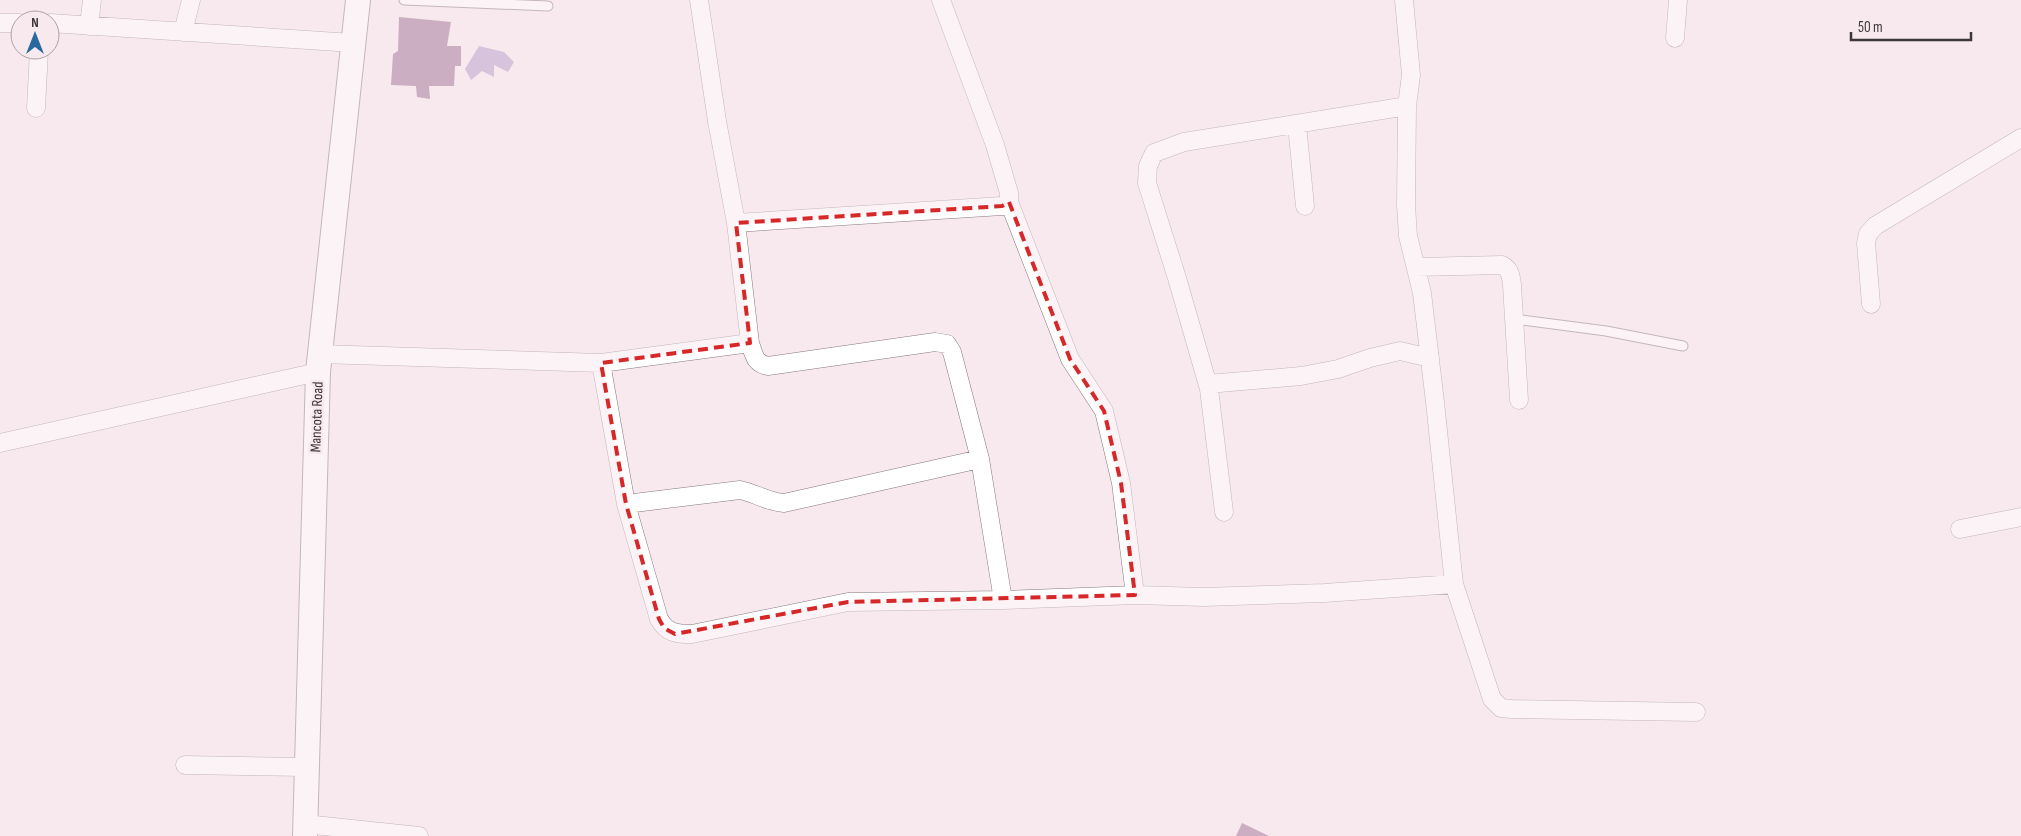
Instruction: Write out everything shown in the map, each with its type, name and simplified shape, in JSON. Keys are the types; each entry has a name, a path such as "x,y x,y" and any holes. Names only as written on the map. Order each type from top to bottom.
{"main road":[{"name":"Mancota Road","path":"305,830 319,363 358,0"}],"street":[{"path":"89,26 92,0"},
{"path":"183,32 192,0"},
{"path":"699,0 717,121 736,223 750,343 756,360 761,365 768,366 935,342 947,344 952,352 980,459 1003,600"},
{"path":"941,0 994,145 1009,192 1008,202 1070,359 1104,411 1121,483 1135,595"},
{"path":"1404,0 1411,76 1407,106 1406,204 1408,236 1422,293 1454,584 1492,699 1501,708 1696,712"},
{"path":"1674,38 1678,0"},
{"path":"60,24 353,44"},
{"path":"36,108 38,60"},
{"path":"1224,512 1208,384 1147,183 1148,166 1154,152 1184,142 1407,106"},
{"path":"1297,124 1305,206"},
{"path":"1872,304 1866,243 1868,234 1874,226 2021,138"},
{"path":"736,223 1002,206 1008,202"},
{"path":"1416,267 1502,264 1507,268 1511,276 1519,400"},
{"path":"0,443 319,363 601,363 750,343"},
{"path":"1208,384 1301,376 1338,369 1370,358 1400,351 1430,358"},
{"path":"601,363 626,504 659,619 664,628 675,634 692,634 848,602 1003,600 1135,595 1204,597 1324,593 1454,584"},
{"path":"626,504 740,490 754,492 774,503 791,502 980,459"},
{"path":"1960,529 2021,517"},
{"path":"185,765 307,766"},
{"path":"305,830 419,836"}],"lane":[{"path":"404,0 548,6"},
{"path":"1514,319 1606,331 1683,346"}],"highlighted area":[{"path":"1009,202 1070,359 1104,411 1121,483 1135,595 848,602 675,634 664,628 659,619 626,504 601,363 750,343 736,223 1002,206"}],"shaded area":[{"path":"479,46 504,52 514,62 508,72 494,65 494,77 482,71 471,80 465,69"}],"building":[{"path":"399,17 451,22 447,46 461,46 461,66 455,66 454,86 429,86 430,99 417,97 416,86 391,85 393,54 398,51"},
{"path":"1242,823 1269,836 1236,836"}]}
